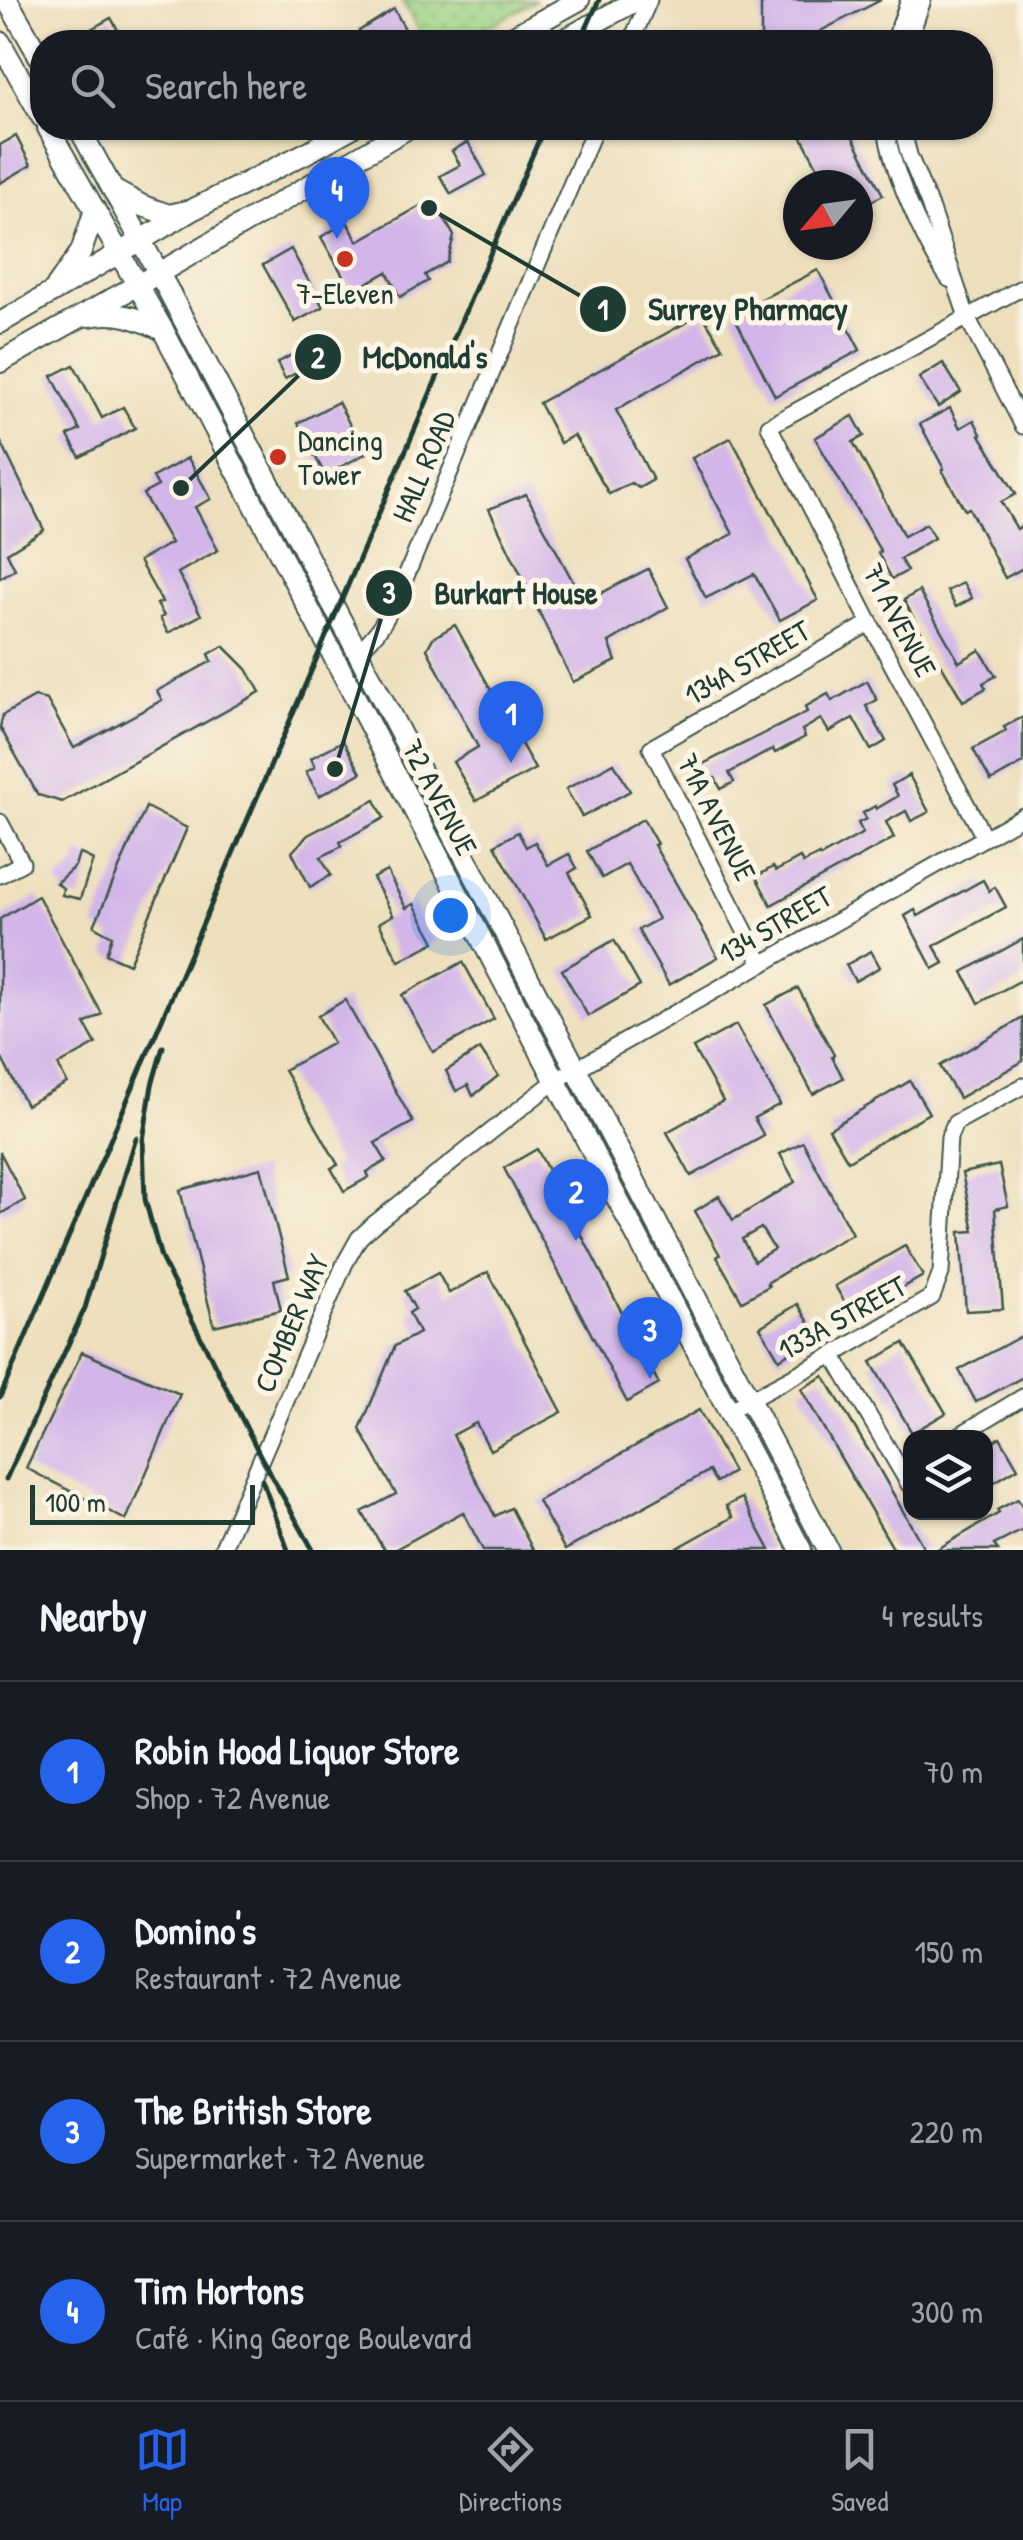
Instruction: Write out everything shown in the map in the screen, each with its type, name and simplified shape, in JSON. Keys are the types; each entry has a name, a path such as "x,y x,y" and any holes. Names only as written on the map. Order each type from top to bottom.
{"main road":[{"path":"7,0 30,41"},
{"path":"524,30 578,0"},
{"path":"582,30 637,0"},
{"path":"0,42 30,96"},
{"name":"72 AVENUE","path":"55,140 163,330 801,1550"},
{"name":"72 AVENUE","path":"86,140 142,240 828,1550"},
{"path":"0,323 194,209 330,140"},
{"path":"0,362 386,140"},
{"path":"115,191 169,215 194,209"},
{"path":"52,292 81,252 95,210"},
{"path":"77,319 102,314 130,316 163,330"}],"street":[{"path":"636,30 649,0"},
{"path":"898,30 909,0"},
{"path":"912,30 923,0"},
{"name":"HALL ROAD","path":"358,651 382,628 401,588 591,140"},
{"path":"889,140 897,169 936,261 957,291"},
{"path":"906,140 967,317 1023,426"},
{"path":"967,317 1023,287"},
{"name":"71 AVENUE","path":"967,317 769,426 984,837"},
{"name":"134A STREET","path":"651,748 870,623"},
{"name":"71A AVENUE","path":"651,748 762,964"},
{"name":"134 STREET","path":"555,1082 1023,816"},
{"path":"0,822 22,862 0,875"},
{"name":"COMBER WAY","path":"222,1550 345,1263 360,1238 555,1082"},
{"name":"133A STREET","path":"728,1411 833,1355 934,1294 941,1273 949,1137 955,1123 1023,1086"},
{"path":"833,1355 903,1462"},
{"path":"968,1430 1023,1397"}],"green space":[{"path":"402,0 537,0 482,30 419,30"}],"building":[{"path":"770,0 881,0 822,30 761,30 761,5"},
{"path":"394,9 405,30 361,30"},
{"path":"111,18 118,30 90,30"},
{"path":"16,136 31,165 0,183 0,145"},
{"path":"803,140 854,140 870,170 819,170"},
{"path":"468,142 486,175 451,194 440,176 460,165 452,151"},
{"path":"873,176 883,195 873,200"},
{"path":"433,199 454,236 447,262 425,275 428,281 400,297 387,272 352,291 321,237 347,222 358,241"},
{"path":"291,249 323,307 295,322 263,265"},
{"path":"818,270 860,350 775,396 733,314"},
{"path":"702,314 723,348 616,410 653,480 639,488 631,483 609,494 574,435 560,443 539,403"},
{"path":"308,346 317,361 285,379 277,363"},
{"path":"943,363 961,392 938,407 919,378"},
{"path":"74,365 102,418 123,407 135,428 80,457 68,436 80,430 52,376"},
{"path":"338,402 365,454 325,475 298,423"},
{"path":"950,408 960,428 974,420 1016,494 1001,502 1017,529 1023,525 1023,568 1005,578 920,424"},
{"path":"853,416 864,436 853,442 904,536 926,524 934,538 900,559 907,571 892,579 878,553 881,552 815,438"},
{"path":"731,438 818,600 780,620 754,574 706,598 685,559 733,534 692,458"},
{"path":"0,440 44,530 7,553 15,569 0,578"},
{"path":"188,458 211,499 195,507 218,550 178,573 201,615 168,633 157,604 162,602 139,561 171,543 143,494 158,486 153,477"},
{"path":"526,494 584,602 648,569 668,607 609,642 616,661 573,682 489,509"},
{"path":"963,583 972,598 956,607 947,591"},
{"path":"919,591 959,662 980,650 996,676 983,683 986,688 963,701 939,666 904,600"},
{"path":"455,625 535,769 476,801 453,762 478,747 427,649 433,638"},
{"path":"224,646 247,669 260,692 62,802 38,795 0,727 3,715 35,697 47,700 74,748 162,700 157,691 212,661 209,654"},
{"path":"867,681 877,700 866,706 886,741 871,750 853,718 829,732 821,719 802,730 805,737 729,773 734,782 721,789 715,778 704,785 695,768 807,712 805,707 828,694 832,701"},
{"path":"1023,717 1023,763 991,781 973,749"},
{"path":"343,741 361,773 319,796 306,772 315,767 311,758"},
{"path":"614,763 630,791 582,817 566,789"},
{"path":"909,775 929,812 911,821 906,811 886,822 894,838 771,905 756,877 800,858 803,863 820,857 863,833 858,823 866,819 863,813 898,796 892,785"},
{"path":"375,800 384,818 321,857 331,875 310,887 292,852 308,835"},
{"path":"146,807 187,828 129,964 106,954 112,936 94,926"},
{"path":"643,819 718,957 669,985 638,930 658,919 627,864 602,878 587,851"},
{"path":"518,832 526,847 535,842 548,865 569,854 577,868 569,873 592,915 546,939 495,845"},
{"path":"79,853 93,860 80,899 62,895 63,888 56,883 75,866"},
{"path":"387,871 406,908 414,904 435,942 399,961 379,923 393,915 373,878"},
{"path":"983,880 989,891 995,887 1006,907 934,946 944,963 933,969 905,916 915,910 918,916"},
{"path":"38,896 102,1014 85,1024 96,1044 58,1065 67,1083 26,1105 0,1055 0,919"},
{"path":"1023,939 1023,979 979,1003 963,972"},
{"path":"614,940 640,986 588,1016 562,970"},
{"path":"871,951 880,967 855,981 846,965"},
{"path":"463,962 494,1019 433,1052 402,995"},
{"path":"798,988 843,1078 813,1094 766,1005"},
{"path":"345,1000 413,1122 375,1143 386,1161 367,1172 369,1177 344,1191 331,1168 338,1165 284,1070 333,1043 318,1016"},
{"path":"1023,1018 1023,1061 959,1098 940,1066"},
{"path":"736,1025 780,1104 754,1118 764,1136 691,1176 667,1132 723,1101 693,1048"},
{"path":"480,1049 498,1076 473,1096 468,1085 456,1091 446,1071"},
{"path":"910,1081 929,1113 848,1161 829,1129"},
{"path":"803,1142 852,1234 742,1301 695,1211 719,1196 733,1220 795,1182 780,1154","holes":["761,1228 774,1249 754,1261 742,1239"]},
{"path":"537,1149 659,1384 627,1402 504,1168"},
{"path":"0,1152 25,1200 0,1214"},
{"path":"999,1165 1008,1206 995,1209 1003,1309 966,1311 960,1232 974,1231 962,1173"},
{"path":"261,1168 289,1276 274,1280 281,1310 214,1326 180,1190"},
{"path":"905,1246 923,1276 853,1316 835,1286"},
{"path":"488,1272 562,1412 490,1450 476,1423 453,1435 495,1516 511,1508 533,1550 483,1550 463,1512 394,1550 384,1550 362,1512 396,1494 360,1429 395,1346 419,1333 409,1313 415,1309 405,1291 438,1273 449,1293"},
{"path":"798,1304 817,1336 779,1359 760,1327"},
{"path":"1023,1335 1023,1377 976,1402 959,1370"},
{"path":"904,1343 946,1413 910,1430 871,1362"},
{"path":"82,1352 180,1394 126,1520 26,1468"},
{"path":"824,1376 903,1511 903,1520 908,1520 925,1550 894,1550 801,1389"},
{"path":"699,1410 733,1472 716,1482 709,1471 565,1550 538,1501"},
{"path":"1000,1437 1018,1468 993,1483 993,1442"},
{"path":"742,1498 770,1550 674,1550 733,1517 726,1506"},
{"path":"1018,1499 1023,1508 1023,1530 994,1545 998,1550 936,1550 993,1520 997,1510"}],"railway":[{"path":"585,30 599,0"},
{"path":"0,1397 539,140"},
{"path":"163,1047 143,1140 145,1199 161,1258 262,1459 313,1550"},
{"path":"6,1479 85,1308 136,1138"},
{"path":"262,1480 288,1550"}],"place":[{"name":"Surrey Pharmacy","path":"429,208"},
{"name":"Tim Hortons","path":"337,239"},
{"name":"7-Eleven","path":"345,259"},
{"name":"Dancing Tower","path":"278,457"},
{"name":"McDonald's","path":"181,488"},
{"name":"Robin Hood Liquor Store","path":"511,763"},
{"name":"Burkart House","path":"335,769"},
{"name":"Domino's","path":"576,1241"},
{"name":"The British Store","path":"650,1379"}]}
